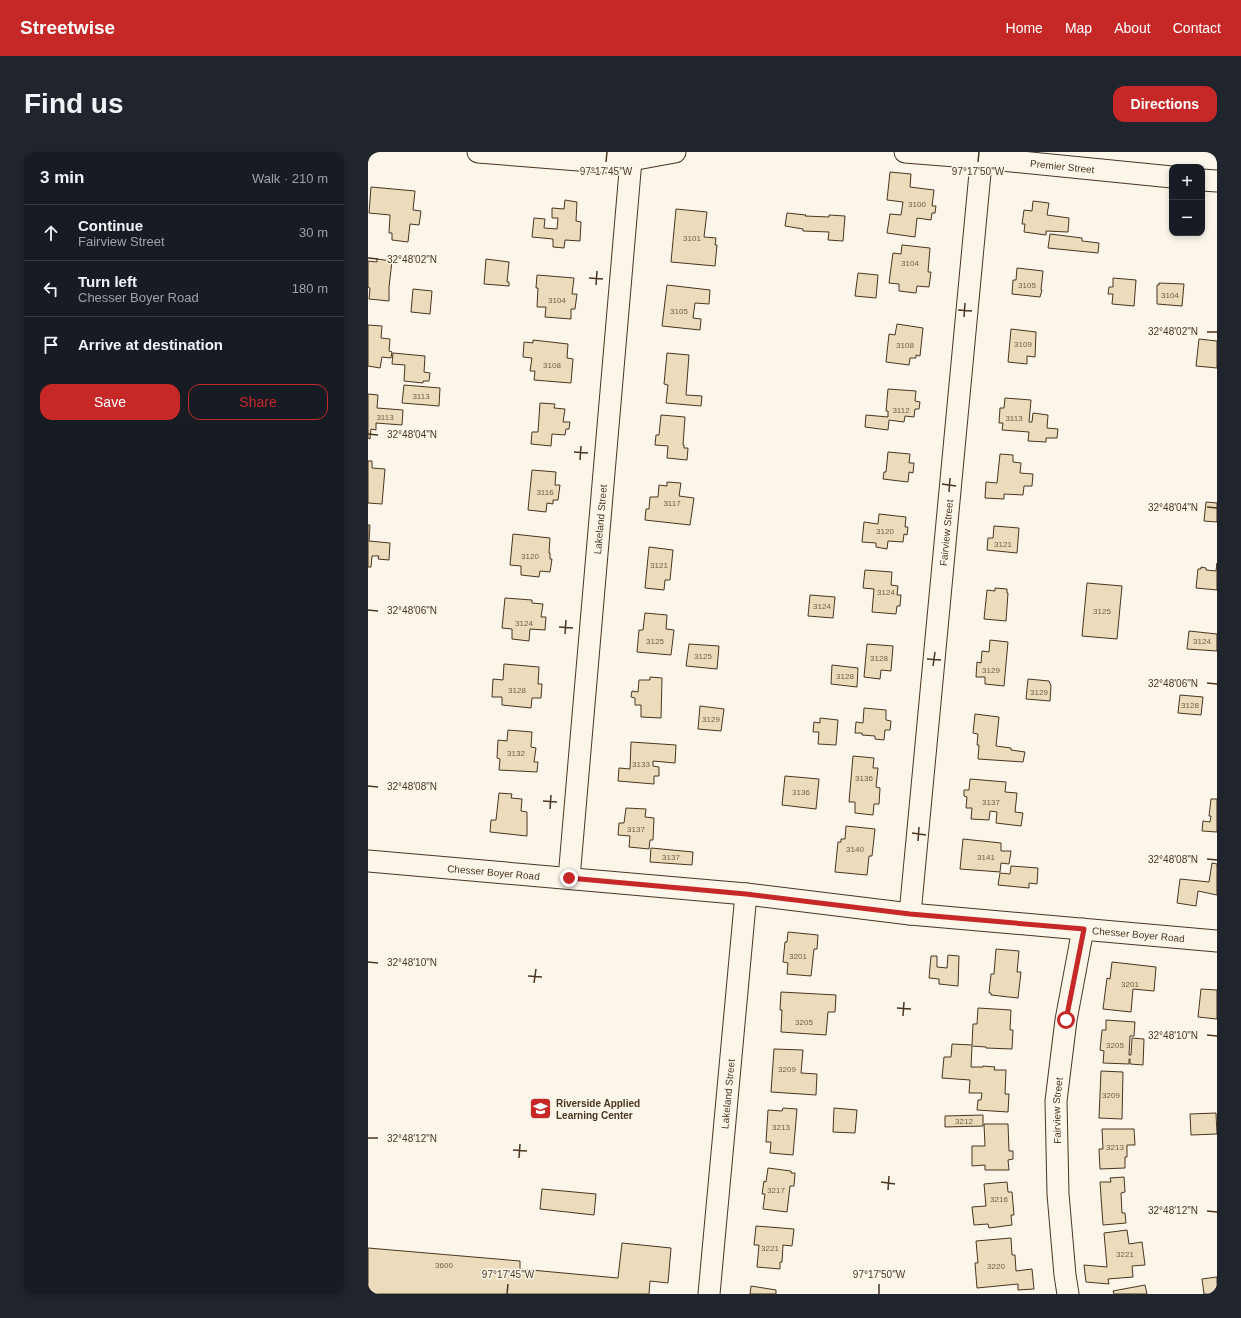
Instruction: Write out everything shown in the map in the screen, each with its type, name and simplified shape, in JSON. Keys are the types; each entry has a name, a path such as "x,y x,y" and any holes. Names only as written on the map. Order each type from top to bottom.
{"street":[{"path":"478,152 604,162 631,160 675,152"},
{"name":"Premier Street","path":"905,152 981,155 1169,177"},
{"name":"Fairview Street","path":"910,914 981,155"},
{"name":"Lakeland Street","path":"569,878 631,160"},
{"path":"1205,180 1217,181"},
{"name":"Chesser Boyer Road","path":"368,861 746,894 910,914 1217,941"},
{"name":"Lakeland Street","path":"709,1294 746,894"},
{"name":"Fairview Street","path":"1068,1294 1058,1194 1056,1101 1066,1020 1084,929"}],"building":[{"path":"890,172 911,174 910,187 934,190 932,206 936,206 935,213 932,213 931,220 917,218 915,237 887,233 890,214 901,215 903,202 887,200"},
{"path":"371,187 415,191 413,210 421,211 419,225 410,224 408,242 392,240 392,233 389,233 390,215 369,213"},
{"path":"565,200 577,202 576,221 581,222 580,241 565,240 564,248 553,247 553,239 532,237 534,218 545,219 544,228 557,229 558,218 552,218 552,208 564,209"},
{"path":"1033,201 1049,203 1047,215 1069,218 1068,232 1046,231 1046,235 1024,232 1025,224 1022,224 1024,210 1032,211"},
{"path":"676,209 707,212 704,237 716,238 715,245 717,245 715,266 671,262"},
{"path":"787,213 806,215 805,216 845,216 843,241 828,240 829,232 803,231 803,229 785,226"},
{"path":"1050,234 1082,238 1082,241 1099,243 1098,253 1048,248"},
{"path":"902,245 930,248 928,272 931,272 929,287 917,286 916,293 899,291 899,284 889,283 893,253 901,254"},
{"path":"377,259 392,261 389,301 369,299 370,288 368,287 368,261 377,262"},
{"path":"486,259 509,262 507,282 509,282 509,286 484,284"},
{"path":"1017,268 1043,271 1040,297 1012,294 1013,280 1016,280"},
{"path":"858,273 878,275 876,298 855,296"},
{"path":"537,275 574,278 572,294 577,294 575,309 571,309 571,319 545,317 546,307 537,307"},
{"path":"1113,278 1136,280 1134,306 1112,304 1113,294 1108,294 1109,287 1113,287"},
{"path":"1159,283 1184,284 1182,306 1157,304 1157,285 1159,285"},
{"path":"667,285 710,290 709,304 695,303 693,318 701,319 700,330 662,326"},
{"path":"413,289 432,291 430,314 411,312"},
{"path":"897,324 923,328 920,356 916,355 916,358 910,358 909,365 886,362 889,334 895,335"},
{"path":"368,325 382,326 381,338 390,339 389,351 392,352 391,358 382,357 380,368 368,366"},
{"path":"1011,329 1036,332 1035,357 1027,356 1027,364 1008,362"},
{"path":"1199,339 1217,341 1217,368 1196,366"},
{"path":"533,340 568,344 567,358 573,359 571,383 534,380 535,371 530,371 532,358 523,357 524,342 533,343"},
{"path":"393,353 425,356 424,372 430,373 429,381 423,381 423,383 404,381 405,365 392,364"},
{"path":"667,353 689,355 686,395 702,396 701,406 666,403 668,385 664,384"},
{"path":"404,385 440,388 439,406 402,403"},
{"path":"888,389 916,391 915,401 920,402 919,409 915,409 914,417 905,416 904,422 889,420 888,430 865,427 866,415 888,417 888,411 886,411"},
{"path":"368,394 378,395 377,408 403,410 402,425 376,423 376,430 371,429 370,439 368,438"},
{"path":"1005,398 1031,400 1029,422 1032,422 1033,413 1048,415 1047,428 1058,429 1057,438 1046,438 1046,442 1028,441 1029,432 1002,430 1003,423 999,423 1000,408 1004,408"},
{"path":"540,403 555,404 554,408 565,409 563,422 570,422 569,429 566,429 565,435 552,434 551,446 531,444 532,432 538,432"},
{"path":"661,415 685,417 683,445 684,448 688,448 687,460 667,458 668,446 655,445 656,435 659,435"},
{"path":"888,452 910,454 909,463 914,463 913,473 909,472 908,482 883,479 884,472 886,472"},
{"path":"1000,454 1013,455 1013,462 1021,463 1020,473 1033,474 1032,486 1024,486 1023,495 1004,494 1004,499 985,498 986,482 997,483"},
{"path":"368,461 372,461 372,468 385,469 382,504 368,503"},
{"path":"532,470 556,472 555,485 560,485 558,500 553,500 553,504 547,503 546,512 528,510"},
{"path":"667,482 681,483 679,496 694,498 690,525 645,520 646,509 649,509 650,497 658,497 659,485 667,486"},
{"path":"1206,502 1217,503 1217,522 1204,521"},
{"path":"879,514 906,517 905,527 908,527 907,535 904,534 903,542 888,541 887,549 876,547 876,543 862,542 864,522 878,524"},
{"path":"368,525 370,525 369,541 390,543 389,560 378,559 379,556 372,556 371,567 368,567"},
{"path":"994,526 1019,528 1017,553 987,550 988,538 993,538"},
{"path":"513,534 550,538 549,553 550,559 552,559 550,572 540,571 539,577 521,575 521,566 510,565"},
{"path":"649,547 673,550 670,580 665,580 664,590 645,588"},
{"path":"1217,563 1217,590 1196,588 1198,569 1201,569 1201,567 1206,568 1206,570 1216,571"},
{"path":"865,570 892,572 891,585 898,586 897,595 901,595 900,606 897,606 896,614 872,612 874,589 863,588"},
{"path":"1087,583 1122,586 1117,639 1082,636"},
{"path":"995,588 1007,589 1006,621 984,619 987,590 995,591"},
{"path":"810,595 835,597 833,618 808,616"},
{"path":"505,598 532,600 532,603 543,604 541,617 546,617 545,630 530,629 529,641 512,639 512,629 502,628"},
{"path":"645,613 667,615 666,629 674,630 671,655 637,652 639,630 643,630"},
{"path":"1189,631 1217,634 1217,651 1187,649"},
{"path":"990,640 1008,642 1004,686 985,684 985,677 976,677 977,662 981,663 982,651 989,652"},
{"path":"689,644 719,646 717,669 686,666"},
{"path":"867,644 893,646 891,671 881,670 880,679 864,677"},
{"path":"504,664 539,667 538,684 542,684 541,698 532,698 531,708 502,705 502,697 492,697 493,679 503,680"},
{"path":"832,665 858,668 857,687 831,684"},
{"path":"650,677 662,678 661,718 641,717 641,705 635,705 635,698 631,697 632,691 638,692 639,680 650,680"},
{"path":"1028,679 1049,681 1051,686 1050,701 1026,699"},
{"path":"1180,695 1203,697 1201,715 1178,713"},
{"path":"700,706 724,709 721,731 698,729"},
{"path":"864,708 886,710 886,720 891,721 890,730 885,730 884,740 875,739 875,736 855,733 856,722 863,723"},
{"path":"975,714 999,717 996,746 1025,752 1023,762 978,759 978,734 973,733"},
{"path":"820,718 838,720 836,745 818,744 819,732 813,732 814,722 820,723"},
{"path":"508,730 532,732 531,747 536,748 534,762 538,762 537,772 499,770 500,759 497,758 498,740 507,741"},
{"path":"631,742 676,745 675,763 653,761 653,766 659,767 659,776 654,776 654,784 618,781 619,768 630,769"},
{"path":"853,756 874,758 873,768 878,768 876,787 880,788 879,804 874,804 873,815 855,813 855,802 849,802"},
{"path":"785,776 819,779 816,809 782,805"},
{"path":"970,779 1006,782 1005,792 1017,793 1015,812 1023,813 1021,826 996,823 997,812 990,811 989,820 971,819 972,808 966,808 967,797 964,796 964,790 969,790"},
{"path":"499,793 512,794 511,798 522,799 521,811 527,812 527,836 490,832 491,820 496,820"},
{"path":"1211,799 1217,799 1217,832 1202,831 1203,821 1210,822 1211,816 1209,816"},
{"path":"626,808 646,809 645,817 654,818 653,840 650,840 649,849 629,847 630,836 618,835 619,823 624,823"},
{"path":"846,826 875,829 872,856 869,856 867,875 835,872 838,842 841,842 841,839 845,839"},
{"path":"963,839 1001,843 1001,851 1011,851 1009,864 1001,863 1000,872 960,869"},
{"path":"651,848 693,852 692,865 650,862"},
{"path":"1212,863 1217,864 1217,895 1198,891 1196,906 1177,903 1180,879 1209,882"},
{"path":"1011,866 1038,868 1037,884 1029,883 1029,888 998,885 1000,873 1010,874"},
{"path":"788,932 818,935 817,949 814,949 811,976 787,974 788,963 783,962 785,942 787,942"},
{"path":"996,949 1019,951 1017,972 1021,972 1018,998 991,995 991,993 989,993 991,974 994,974"},
{"path":"948,955 959,956 958,986 939,984 939,979 929,978 931,956 937,956 937,967 947,968"},
{"path":"1112,962 1156,967 1154,991 1133,989 1131,1012 1103,1009 1107,978 1110,979"},
{"path":"1201,989 1217,990 1217,1019 1198,1017"},
{"path":"781,992 836,995 835,1012 828,1012 826,1035 781,1032"},
{"path":"978,1008 1011,1010 1010,1030 1013,1030 1012,1049 972,1046 971,1067 995,1067 994,1070 1006,1070 1005,1094 1009,1094 1008,1112 977,1110 978,1100 981,1100 982,1093 969,1093 970,1080 942,1078 944,1057 951,1057 952,1044 972,1045 973,1024 977,1024"},
{"path":"1106,1020 1135,1022 1134,1036 1130,1036 1129,1055 1131,1055 1132,1038 1144,1039 1143,1065 1130,1064 1130,1059 1129,1064 1103,1063 1104,1051 1100,1050 1102,1030 1106,1030"},
{"path":"774,1049 803,1050 801,1073 817,1074 816,1095 771,1092"},
{"path":"1101,1071 1123,1072 1122,1119 1099,1118"},
{"path":"783,1108 797,1109 793,1155 770,1153 771,1142 766,1142 768,1110 782,1111"},
{"path":"834,1108 857,1110 855,1133 833,1132"},
{"path":"1216,1113 1217,1134 1191,1135 1190,1114"},
{"path":"983,1115 983,1126 945,1127 945,1116"},
{"path":"984,1124 1008,1124 1009,1151 1013,1151 1013,1159 1008,1160 1009,1170 985,1170 985,1165 972,1166 972,1146 985,1146"},
{"path":"1102,1129 1134,1129 1135,1145 1127,1145 1125,1168 1100,1169 1099,1149 1103,1149"},
{"path":"768,1168 791,1171 791,1173 795,1173 794,1186 790,1186 787,1212 763,1209 765,1194 762,1194"},
{"path":"1124,1177 1125,1192 1121,1193 1122,1213 1125,1213 1126,1223 1103,1225 1100,1182 1111,1182 1110,1178"},
{"path":"1007,1182 1008,1192 1012,1192 1014,1215 1011,1215 1012,1225 989,1228 988,1224 974,1225 972,1207 986,1206 984,1184"},
{"path":"542,1189 596,1194 594,1215 540,1209"},
{"path":"756,1226 794,1229 792,1246 783,1245 780,1269 757,1267 759,1245 754,1245"},
{"path":"1127,1230 1129,1244 1142,1242 1145,1265 1132,1266 1133,1277 1108,1279 1109,1284 1086,1282 1084,1265 1107,1267 1104,1233"},
{"path":"1011,1238 1012,1255 1015,1255 1016,1271 1032,1269 1034,1289 1018,1290 1018,1284 977,1288 975,1263 978,1263 976,1241"},
{"path":"622,1243 671,1248 668,1283 650,1281 649,1294 368,1294 368,1248 520,1261 520,1269 618,1278"},
{"path":"1217,1277 1217,1294 1204,1294 1202,1279"},
{"path":"1145,1285 1147,1294 1114,1294 1113,1291"},
{"path":"751,1286 776,1290 776,1294 750,1294"}],"place":[{"name":"Riverside Applied Learning Center","path":"540,1109"}],"route":[{"path":"569,878 746,894 910,914 1084,929 1066,1020"}]}
